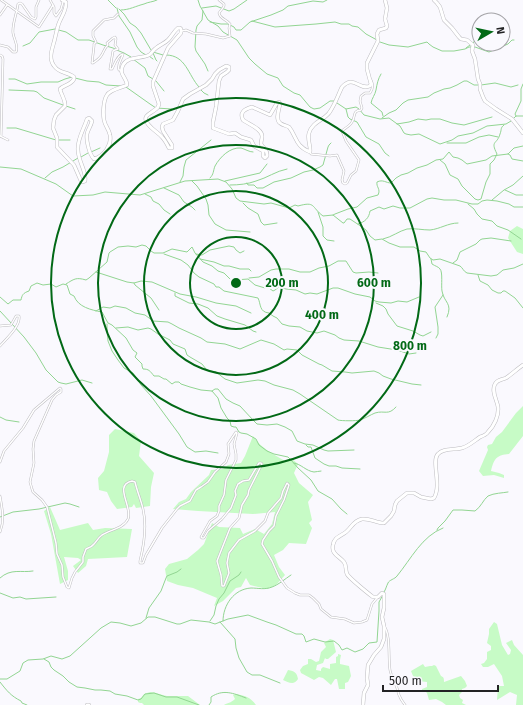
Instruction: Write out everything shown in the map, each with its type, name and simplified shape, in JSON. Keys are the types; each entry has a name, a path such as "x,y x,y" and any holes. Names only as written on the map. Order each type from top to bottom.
{"street":[{"path":"1,0 39,27 53,5"},
{"path":"0,45 8,47 15,52 17,51 17,45 13,32 18,4 21,3 35,19 39,0"},
{"path":"50,0 56,16 61,9 63,1"},
{"path":"122,71 126,62 149,55 167,41 178,28 182,31 186,30 193,33 223,38 230,36 230,24 227,20 222,19 218,13 224,6 224,4 219,0"},
{"path":"310,152 308,141 310,131 319,120 328,114 342,87 345,84 352,82 356,82 364,87 369,87 371,84 367,63 378,41 377,34 379,30 387,26 385,19 387,8 385,0"},
{"path":"434,0 440,7 444,20 461,39 467,40 473,46 472,50 478,80 484,99 496,109 512,118 523,133"},
{"path":"63,1 66,2 65,10 58,26 51,51 51,59 52,64 57,69 71,75 74,79 71,83 60,89 65,101 65,106 56,115 53,128 57,138 57,147 74,165 82,182 85,181 86,176 80,163 78,146 87,119 91,119 92,124 87,136 92,157 94,159 102,155 110,144 111,138 104,120 106,99 108,94 127,85 127,81 122,75 122,71 119,70 123,54 118,57 112,69 110,69 113,51 118,49 115,37 109,40 107,43 108,45 101,57 93,64 92,63 94,46 96,42 93,36 93,31 104,20 114,18 118,14"},
{"path":"0,15 8,5"},
{"path":"182,31 168,48 153,82 159,104 154,112 146,118 149,126 163,138 169,148 172,148 172,145 163,130 163,124 172,120 184,99 206,85 219,70 226,66 229,67 229,70 221,76 219,81 213,128 229,134 235,133 241,137 251,140 254,146 262,150 265,158 267,153 261,144 262,135 254,126 243,120 241,115 252,107 270,115 279,102 278,122 289,127 296,141 311,154 330,156 337,155 344,171 342,180 345,184 351,175 356,171 359,160 344,138 342,131 351,124 355,113 361,110 361,96 365,93 370,93 371,91 372,81 368,74"},
{"path":"0,55 3,59 0,136 8,140"},
{"path":"0,326 11,325 16,316 19,316 20,319 15,329 0,346"},
{"path":"378,597 373,597 348,575 344,562 334,552 334,541 336,538 348,531 350,526 360,520 371,519 381,523 385,522 394,511 397,501 406,493 411,492 421,497 431,499 434,498 438,482 435,462 437,455 442,451 464,447 471,444 486,434 498,415 498,406 494,394 496,383 506,378 523,365"},
{"path":"0,462 4,451 23,428 34,410 60,388 62,389 61,392 52,400 34,441 34,463 30,482 33,492 47,507 56,544 57,556 62,565 63,577 66,586 70,588 75,572 82,564 86,549 93,545 102,535 125,524 129,518 127,502 123,492 124,486 128,482 135,482 145,519 145,537 140,561 140,563 142,563 162,528 177,509 190,501 196,490 208,482 215,472 227,461 229,454 228,444 236,432 237,434 234,444 236,460 226,480 224,495 220,503 218,514 210,521 201,537 202,538 204,538 231,508 238,484 248,480 259,463 262,464 242,505 239,518 230,528 217,561 222,586 225,585 225,580 229,573 227,564 229,553 242,537 255,531 265,521 268,513 281,498 286,484 288,483 289,485 276,516 274,526 262,542 283,584 295,593 312,597 319,604 321,609 331,617 345,619 354,623 367,620 373,597"},
{"path":"494,394 498,396"},
{"path":"0,496 3,519 0,532"},
{"path":"363,705 365,690 368,685 368,665 382,646 385,636 382,614 384,608 384,594 382,593 372,603"},
{"path":"384,626 388,636 390,672 398,694 404,705"}],"green space":[{"path":"517,226 523,229 523,254 517,252 508,238 510,231"},
{"path":"523,406 523,436 509,454 499,456 495,460 492,467 491,471 504,475 504,478 494,475 483,476 479,471 488,450 488,445 492,444 496,437 502,432"},
{"path":"115,429 134,433 141,441 139,456 154,473 151,487 150,506 136,508 134,504 132,507 117,509 107,492 99,490 98,478 104,471 109,452 109,435"},
{"path":"253,436 263,447 272,453 285,461 291,458 298,464 294,473 299,483 313,495 308,502 312,520 309,523 312,528 306,544 289,543 283,550 274,555 279,567 285,575 276,585 267,589 250,585 246,578 241,587 236,588 223,601 214,606 217,598 193,588 167,581 165,569 169,564 187,559 198,550 204,544 212,523 219,527 240,528 243,534 255,529 264,534 272,524 275,512 253,514 173,509 179,502 186,499 191,492 209,475 211,470 223,469 228,465 241,463"},
{"path":"50,507 60,530 88,523 93,530 105,528 132,529 127,557 88,559 86,566 78,573 73,566 81,560 78,558 64,557 68,571 68,580 60,584 51,534 44,511"},
{"path":"494,622 497,624 502,645 508,655 510,654 511,650 506,643 512,640 514,645 523,655 523,705 516,705 517,695 510,692 497,700 498,686 504,686 502,676 494,664 488,667 483,667 481,664 487,659 487,652 491,650 491,646 487,643 489,629"},
{"path":"330,639 333,640 336,652 328,659 325,658 323,663 317,665 316,670 321,671 323,667 330,669 330,664 336,663 336,657 338,654 341,655 340,664 349,666 351,676 348,682 345,683 345,689 339,689 337,679 335,679 331,685 323,678 319,677 314,680 301,673 300,670 303,666 308,664 308,659 316,662 319,661 321,652 326,647 324,643"},
{"path":"423,664 425,667 436,666 441,676 444,678 444,682 461,676 467,686 462,689 462,692 459,695 463,700 462,703 466,705 446,705 436,699 429,700 427,693 422,691 422,689 427,687 427,682 418,681 413,676 411,671"},
{"path":"288,670 296,674 298,679 295,682 291,683 283,680"},
{"path":"150,692 167,696 188,696 200,705 144,705 138,702 138,699 144,694"},
{"path":"236,694 248,697 256,705 224,705 235,699 233,695"}],"waterway":[{"path":"108,0 116,8"},
{"path":"121,10 130,9 157,0"},
{"path":"198,0 208,20 218,26 223,32 237,40 255,64 267,74 278,78 283,86 300,95 310,107 314,109 320,108 330,101 334,101"},
{"path":"202,8 216,6 229,11 247,0"},
{"path":"210,22 228,24 236,30 241,30 250,22 283,10 288,6 313,1 323,2 327,0"},
{"path":"117,8 119,16 130,32 137,47 146,55"},
{"path":"119,9 130,23 141,33 151,50"},
{"path":"203,11 202,20 197,26 196,30 195,47 208,71"},
{"path":"252,21 275,27 335,22 349,24 358,27 366,34 377,40"},
{"path":"23,46 30,43 39,32 55,29 66,32 78,40 89,40 113,48 131,57"},
{"path":"380,42 389,45 408,47 427,42 433,47 442,51 454,51 475,47 489,52 514,40"},
{"path":"466,48 471,44"},
{"path":"153,52 163,55"},
{"path":"153,53 157,61"},
{"path":"166,55 178,58 186,66 199,87"},
{"path":"149,56 153,59"},
{"path":"133,59 145,68 148,76 153,79"},
{"path":"381,74 371,103 382,112 383,116"},
{"path":"9,79 15,79 27,84 58,82 72,77"},
{"path":"75,78 99,82 106,85 121,86"},
{"path":"156,81 164,91"},
{"path":"382,118 396,110 408,100 428,97 434,93 450,88 464,81 478,85"},
{"path":"481,85 495,83 511,87 518,85"},
{"path":"516,116 515,114 521,101 521,89 523,84"},
{"path":"126,87 156,108 172,109"},
{"path":"9,90 34,91 44,98 63,105"},
{"path":"201,90 208,95"},
{"path":"337,103 346,109 356,107 364,115 380,119 389,118 400,126 404,133 411,135 419,134 440,144 452,140 458,136 473,133 487,126 506,124 516,116 523,116"},
{"path":"66,106 75,109"},
{"path":"346,109 348,117 357,122 366,137 379,144 389,156"},
{"path":"397,124 418,119 440,119 464,125 492,117"},
{"path":"440,160 445,164 450,175 458,179 462,186 475,199 481,199 490,174 490,164 497,154 494,144 504,125"},
{"path":"7,128 16,128 56,140"},
{"path":"447,143 466,143 479,137 489,135 498,137"},
{"path":"59,140 70,140"},
{"path":"180,182 183,176 186,160 211,140"},
{"path":"247,183 248,185 254,185 257,188 263,188 274,182 291,178 320,167 323,165 328,147 331,143"},
{"path":"333,215 357,207 367,198 378,195 379,191 377,182 383,181 391,183 401,175 436,160 443,159 449,152 453,157 458,158 467,164 486,160 492,156 508,154 514,148 523,146"},
{"path":"91,152 100,148"},
{"path":"210,178 217,163 229,151 241,148 253,152"},
{"path":"81,157 88,153"},
{"path":"508,154 512,159 523,161"},
{"path":"45,178 52,172 78,158"},
{"path":"225,181 260,173 267,164"},
{"path":"0,167 21,169 56,184 73,196 93,195 105,192 140,195 185,181 218,179 226,182 232,189 236,198 240,201 264,204 271,203 289,208 295,205 298,206 308,204 313,206 323,216 333,215 343,223 347,219 350,219 366,230 375,240 382,239 400,247 414,247 420,251 426,252 433,260 440,259 460,266 467,273 491,276 497,275 503,270 514,268 523,264"},
{"path":"230,185 253,182 287,169"},
{"path":"492,200 523,176"},
{"path":"192,181 206,199 209,215 215,224 226,230 250,232"},
{"path":"164,188 179,195 184,202 195,210"},
{"path":"505,190 516,195 523,195"},
{"path":"145,194 151,197 153,201 159,204 170,214"},
{"path":"358,224 363,222 369,216 370,211 379,207 384,209 393,206 410,208 432,198 456,200 472,204 478,204 487,200 509,204 514,207 523,207"},
{"path":"243,203 258,214 264,225 277,223"},
{"path":"468,204 482,219 492,221 497,226 508,230 521,239"},
{"path":"318,212 323,227 323,236 327,240 334,241"},
{"path":"383,239 407,229 430,230 458,223"},
{"path":"453,263 457,260 460,252 476,244 482,239 491,238 511,241"},
{"path":"66,284 75,279 86,280 89,278 107,262 109,253 118,247 136,247 142,245 146,246 154,253 163,253 172,249 187,252 192,247 203,262 224,273 231,280 248,279 255,285 269,288 273,291 279,287 296,290 305,294 317,294 333,288 338,288 370,297 375,301 391,303 398,301 407,302 419,297"},
{"path":"196,254 202,255 210,250 229,246 234,247 240,253 244,251"},
{"path":"164,254 181,260 199,277 214,284 216,287 219,287 224,291 258,298 263,311 277,318 282,324 300,327 307,331 317,333 324,331 344,340 359,341 409,354 416,353"},
{"path":"200,259 224,266 249,269 251,271"},
{"path":"431,259 432,264 441,271 442,291 449,306 447,317"},
{"path":"249,278 259,277 271,270 276,269 310,272 329,266 338,261 346,261 353,272 356,273 378,273"},
{"path":"96,272 127,282 152,282 180,294 216,303 236,306 251,313"},
{"path":"478,275 480,281 488,285 492,290 498,293 505,291 515,298 523,308"},
{"path":"0,297 8,304 13,300 21,300 23,294 29,291 31,286 37,283 43,285 51,284 56,287 63,284 67,285 70,294 74,296 79,303 89,309 102,312 108,323 126,338 133,350 137,353 135,357 142,364 143,369 147,369 154,376 159,376 166,379 172,384 179,382 190,387 212,391 218,398 221,408 230,421 231,426 236,427 239,432 256,439 259,445 267,451 288,457 311,480 318,491 332,499 347,514"},
{"path":"134,283 151,298 159,310"},
{"path":"175,293 175,296 189,303 198,304 208,308 217,316 245,325 256,332"},
{"path":"436,338 438,334 438,327 435,307 443,295"},
{"path":"376,303 386,309 397,326 423,336 431,332"},
{"path":"96,311 103,307 110,308 115,306 126,308 135,313 145,315 153,321 168,322 207,342 225,344 240,349 261,340 274,344 284,350 297,350 302,355 332,371 352,373 374,371 391,379 421,385"},
{"path":"0,311 24,337 46,370 58,382 66,384 82,380 92,383"},
{"path":"107,324 108,341 112,351 124,368 133,373 151,396 187,447 195,452 206,451 218,453"},
{"path":"116,328 128,327 138,330 148,328 151,329 170,340 173,344 185,349 187,355 202,364 209,371 216,372 225,379 237,383 258,380 265,381 293,390 338,420 360,420 378,412 391,411 396,407"},
{"path":"212,391 218,389 226,399 240,406 257,424 277,424 292,431 297,441 328,451 354,450"},
{"path":"0,417 6,420 19,422"},
{"path":"306,445 311,447 315,458 324,464 342,468 360,469"},
{"path":"294,463 314,472 321,471"},
{"path":"437,530 453,510 475,511 488,496 508,492"},
{"path":"0,517 13,512 39,509 65,503 79,507"},
{"path":"384,592 389,582 397,576 423,542 429,536 443,528"},
{"path":"146,618 149,608 161,591 167,576 181,569"},
{"path":"0,578 12,572 33,571"},
{"path":"210,621 214,615 219,599 230,581 241,572"},
{"path":"223,621 227,604 239,591 251,588 269,588 277,585 291,575"},
{"path":"0,593 13,598 20,597 26,599 56,597"},
{"path":"0,679 7,679 20,671 23,663 28,660 43,659 51,656 62,659 70,656 101,628 111,622 131,626 141,623 148,617 155,617 177,624 191,620 215,624 228,619 248,615 296,634 302,634 306,642 314,639 325,642 334,641 342,650 347,648 355,652 363,649 369,643 377,642 379,602 383,595"},
{"path":"220,622 235,639 239,658 247,672 252,675 260,675 280,683"},
{"path":"44,659 49,662 54,670 77,687 110,691 115,694 138,700 145,694 154,693 166,697 177,697 199,705"},
{"path":"0,682 7,691 22,703 27,705"},
{"path":"209,705 211,702 211,697 224,692 246,698"}]}
